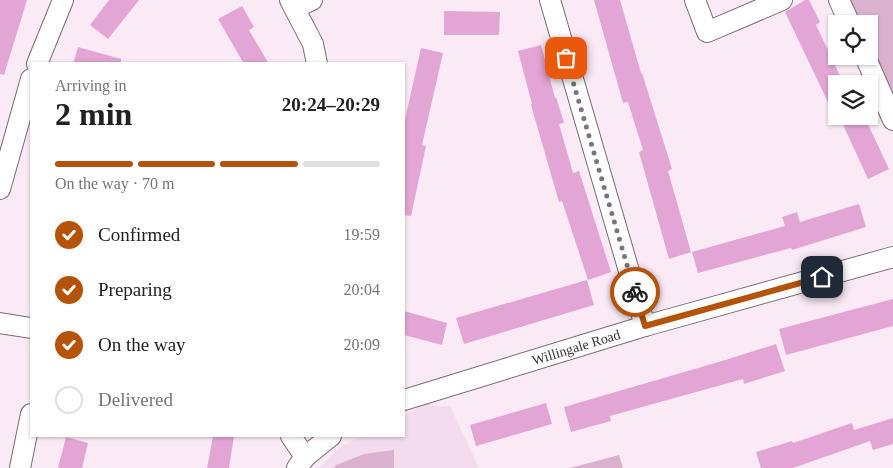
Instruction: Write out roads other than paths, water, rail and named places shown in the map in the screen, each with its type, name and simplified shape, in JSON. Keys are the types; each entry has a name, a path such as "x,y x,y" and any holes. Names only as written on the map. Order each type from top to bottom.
{"street":[{"path":"38,62 63,0"},
{"path":"550,0 645,326"},
{"path":"695,0 707,32 782,0"},
{"path":"839,0 846,15"},
{"path":"299,3 316,62"},
{"path":"869,65 893,120"},
{"path":"0,189 30,83"},
{"name":"Willingale Road","path":"405,400 645,326 893,257"},
{"path":"0,323 30,328"},
{"path":"20,468 30,419"},
{"path":"291,437 301,462 330,437"}]}
